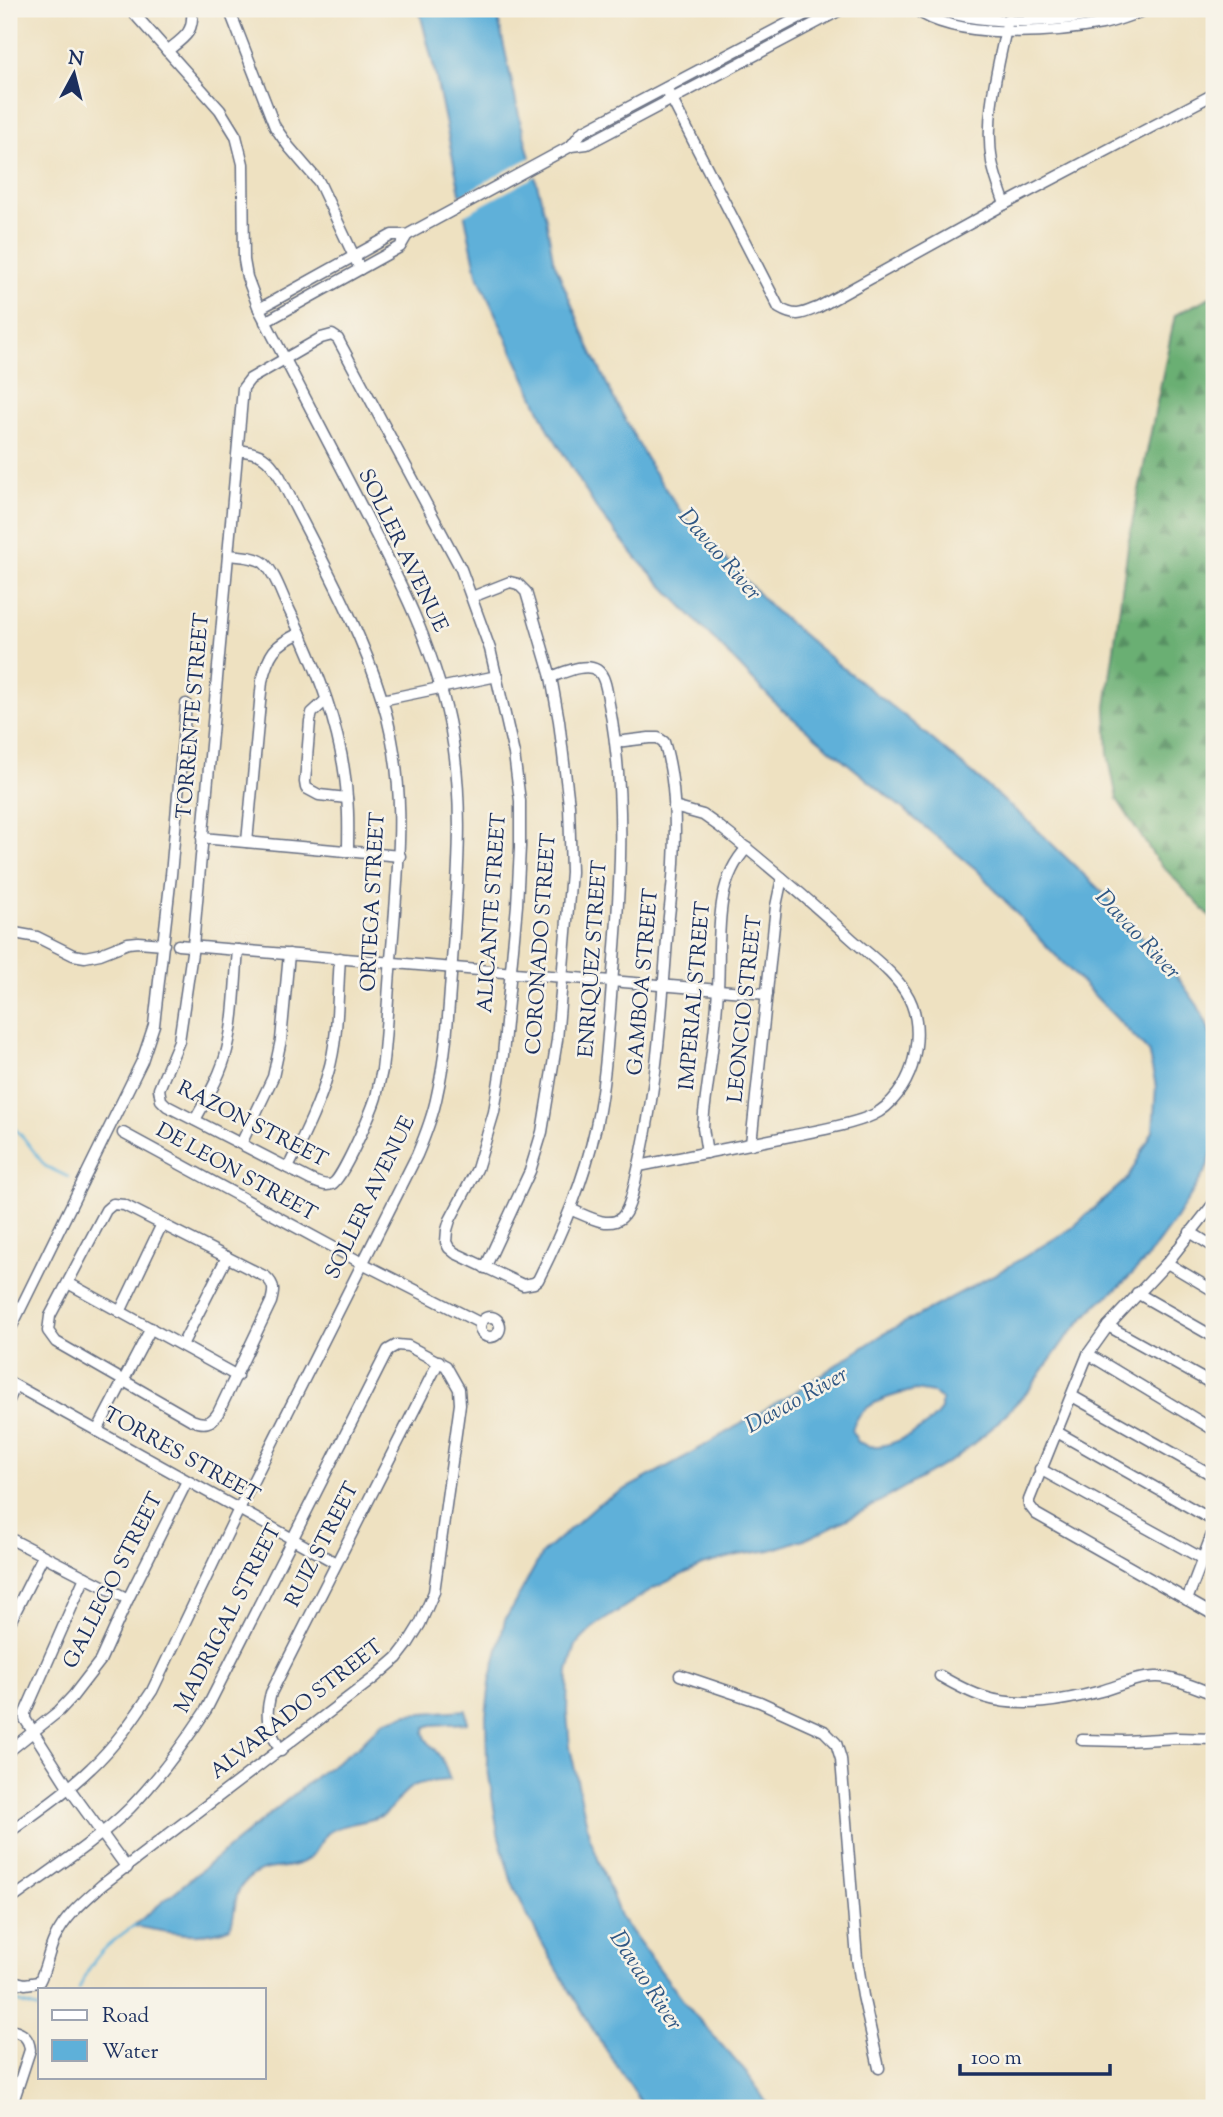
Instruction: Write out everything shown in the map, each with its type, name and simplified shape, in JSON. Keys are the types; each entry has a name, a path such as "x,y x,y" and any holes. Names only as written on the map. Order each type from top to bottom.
{"street":[{"name":"SOLLER AVENUE","path":"9,1832 69,1788 93,1766 113,1745 152,1691 239,1509 417,1155 438,1094 451,968 460,815 453,750 429,651 408,599 265,322 247,277 244,260 241,149 226,118 130,9"},
{"path":"167,51 189,33 193,19 192,9"},
{"path":"229,9 275,127 318,182 360,269"},
{"path":"569,147 582,132 815,9"},
{"path":"265,322 400,247 410,234 569,147 587,144 842,9"},
{"path":"915,9 944,23 981,29 1113,9"},
{"path":"936,9 1047,32 1105,23 1149,9"},
{"path":"1005,204 992,160 991,132 994,94 1007,24"},
{"path":"666,88 779,308 789,314 798,315 819,307 1005,204 1214,94"},
{"path":"259,309 392,235 410,234"},
{"name":"ALICANTE STREET","path":"285,359 327,335 338,339 448,543 472,597 497,676 514,754 520,801 517,905 503,1055 494,1112 477,1169 450,1220 446,1242 454,1253 485,1268"},
{"name":"TORRENTE STREET","path":"159,1094 160,1083 179,1041 193,946 244,384 285,359"},
{"name":"ORTEGA STREET","path":"238,450 262,455 269,460 348,612 382,700 399,789 400,856 382,1070 376,1098 340,1177 332,1184"},
{"path":"228,555 257,559 264,563 300,633 326,700 341,755 348,798 348,851"},
{"name":"CORONADO STREET","path":"472,597 510,582 518,584 526,592 551,677 566,774 571,834 571,872 557,1040 542,1132 530,1171 485,1268"},
{"path":"247,842 262,681 266,665 271,653 282,641 300,633"},
{"name":"ENRIQUEZ STREET","path":"485,1268 515,1283 529,1285 538,1280 572,1210 585,1168 598,1113 607,1048 621,854 616,742 601,673 588,667 551,677"},
{"path":"382,700 497,676"},
{"path":"326,700 312,713 310,721 306,788 312,793 348,798"},
{"path":"9,1332 148,1049 155,1025 186,704"},
{"name":"GAMBOA STREET","path":"572,1210 611,1222 619,1220 625,1214 639,1166 653,1091 664,985 674,862 674,807 668,754 664,742 658,738 616,742"},
{"path":"639,1166 823,1129 873,1115 887,1106 908,1076 918,1033 911,1001 903,987 868,953 747,848 703,815 674,807"},
{"path":"202,838 400,856"},
{"name":"IMPERIAL STREET","path":"707,1153 704,1113 718,990 720,925 732,866 747,848"},
{"name":"LEONCIO STREET","path":"751,1144 776,906 782,878"},
{"path":"9,932 37,937 73,955 85,957 128,943 164,944"},
{"path":"178,945 766,994"},
{"path":"195,1120 216,1080 227,1050 238,950"},
{"path":"242,1144 273,1077 281,1040 289,954"},
{"path":"288,1168 313,1116 329,1070 340,958"},
{"name":"RAZON STREET","path":"159,1094 167,1106 318,1183 332,1184"},
{"name":"DE LEON STREET","path":"123,1133 362,1263 480,1323"},
{"path":"1214,1203 1167,1263 1108,1326 1088,1354 1040,1469 1029,1505 1036,1514 1214,1615"},
{"path":"124,1205 227,1257 266,1277 274,1288 271,1302 219,1413 208,1423 192,1420 56,1342 48,1331 50,1316 109,1206 124,1205"},
{"path":"120,1311 162,1224"},
{"path":"1190,1232 1214,1247"},
{"path":"182,1345 227,1257"},
{"path":"1167,1263 1214,1291"},
{"path":"68,1283 237,1376"},
{"path":"1137,1293 1214,1337"},
{"path":"1108,1326 1214,1385"},
{"path":"97,1432 151,1328"},
{"name":"MADRIGAL STREET","path":"9,1901 129,1809 175,1757 206,1710 388,1350 402,1344 439,1361"},
{"path":"1088,1354 1214,1430"},
{"name":"RUIZ STREET","path":"281,1751 268,1725 271,1693 439,1361"},
{"name":"ALVARADO STREET","path":"9,1980 36,1984 41,1979 53,1942 72,1912 102,1885 387,1669 407,1645 429,1605 436,1581 460,1404 456,1381 439,1361"},
{"path":"9,1400 12,1384"},
{"name":"TORRES STREET","path":"12,1384 335,1563"},
{"path":"1072,1396 1214,1476"},
{"path":"1057,1432 1214,1521"},
{"path":"1040,1469 1203,1559"},
{"name":"GALLEGO STREET","path":"9,1751 59,1711 100,1661 187,1481"},
{"path":"1187,1600 1214,1530"},
{"path":"9,1538 128,1599"},
{"path":"9,1624 43,1556"},
{"path":"85,1577 25,1713 26,1723 127,1868"},
{"path":"680,1675 760,1702 824,1731 836,1743 841,1759 858,1959 879,2068"},
{"path":"940,1676 985,1697 1024,1703 1070,1699 1142,1678 1156,1677 1214,1694"},
{"path":"1082,1740 1214,1739"},
{"path":"9,2030 23,2035 29,2042 30,2050 11,2108"}],"green space":[{"path":"1214,295 1214,921 1156,859 1117,799 1108,754 1106,707 1129,539 1175,315"}],"water":[{"name":"Davao River","path":"419,9 496,9 520,120 546,218 553,259 613,397 652,469 684,516 773,609 1030,823 1103,893 1179,979 1198,1006 1214,1046 1214,1146 1207,1168 1175,1220 1144,1262 1095,1306 1066,1338 1029,1390 992,1428 956,1458 813,1536 771,1550 738,1555 702,1565 652,1589 595,1626 576,1645 568,1671 567,1713 570,1747 589,1835 620,1916 688,2007 749,2076 770,2108 645,2108 593,2030 527,1915 511,1880 498,1833 487,1763 486,1716 490,1682 505,1620 542,1554 598,1504 685,1457 793,1393 885,1333 999,1272 1072,1228 1128,1178 1153,1131 1156,1086 1148,1051 977,870 778,706 638,560 596,508 548,428 477,274","holes":["915,1390 933,1393 941,1399 941,1410 919,1430 898,1441 878,1446 858,1442 852,1431 855,1421 868,1407 886,1398"]},
{"path":"466,1710 467,1723 431,1725 426,1727 424,1733 442,1759 450,1780 413,1786 383,1815 339,1827 327,1834 307,1860 251,1876 240,1888 230,1927 194,1934 133,1926 319,1774 359,1746 383,1722 408,1714"}],"pier":[{"path":"533,156 538,175 462,216 457,197"}],"waterway":[{"path":"9,1123 45,1166 68,1177"},
{"path":"79,1988 101,1952 135,1925"},
{"path":"9,2000 38,2008"}]}
